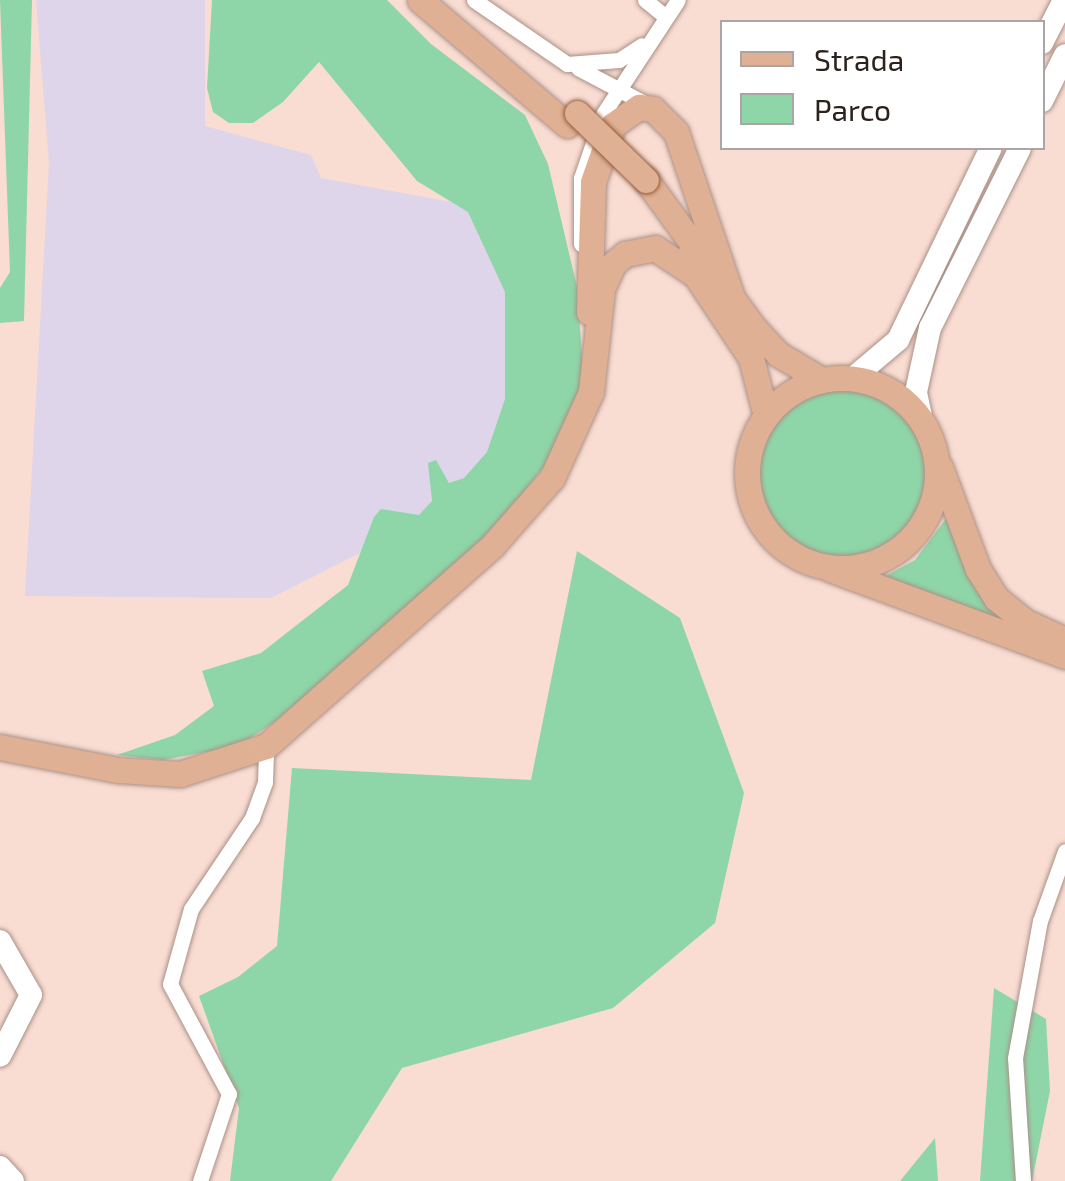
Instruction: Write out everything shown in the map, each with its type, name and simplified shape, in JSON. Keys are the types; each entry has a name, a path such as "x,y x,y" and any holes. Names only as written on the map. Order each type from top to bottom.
{"main road":[{"path":"420,0 572,119"},
{"path":"442,0 640,186 778,354 822,380"},
{"path":"578,432 590,318 587,216 613,125 625,112 654,109 676,132 732,297"},
{"path":"640,186 751,358 766,416"},
{"path":"0,748 118,770 180,774 266,746 492,546 552,478 578,432 593,381 602,289 613,264 626,254 655,248 694,274"},
{"path":"1065,640 1021,632 792,554 756,514 748,463 766,416 792,393 822,380 853,378 892,392 922,421 978,569 996,598 1021,632 1065,656"},
{"path":"826,567 886,558 911,539 929,514 936,452"}],"street":[{"path":"474,0 567,64 618,86 654,109"},
{"path":"645,0 666,16"},
{"path":"587,276 581,178 618,86 678,0"},
{"path":"1045,37 1064,0"},
{"path":"567,64 620,60 645,43"},
{"path":"1045,95 1065,56"},
{"path":"853,378 898,340 991,150"},
{"path":"922,421 916,392 930,328 1019,150"},
{"path":"1021,632 1065,621"},
{"path":"1021,632 1065,666"},
{"path":"200,1181 229,1094 170,984 191,908 252,818 264,782 266,746"},
{"path":"1023,1181 1015,1058 1040,921 1065,851"},
{"path":"0,941 31,995 0,1056"},
{"path":"0,1167 13,1181"}],"shaded area":[{"path":"36,0 205,0 205,126 311,155 321,178 468,205 510,288 510,429 451,507 271,598 25,596 49,163"}],"green space":[{"path":"0,0 32,0 24,321 0,323 0,288 10,272"},
{"path":"212,0 387,0 431,44 525,115 548,164 577,287 584,382 554,454 455,579 353,671 238,746 163,760 117,755 175,735 214,706 202,671 261,653 348,585 374,517 381,509 419,515 432,501 428,463 436,460 449,483 464,478 487,452 505,399 505,292 468,212 417,181 319,62 283,102 253,123 229,123 213,112 207,88"},
{"path":"842,388 874,395 901,413 919,440 926,472 919,504 901,531 874,549 842,556 810,549 783,531 765,504 758,472 765,440 783,413 810,395"},
{"path":"948,516 1017,632 878,580 915,560"},
{"path":"577,551 680,618 744,793 715,923 613,1008 402,1068 331,1181 230,1181 239,1108 199,996 238,977 277,946 292,768 531,780"},
{"path":"994,988 1046,1019 1050,1091 1032,1181 980,1181"},
{"path":"935,1138 938,1181 900,1181"}]}
